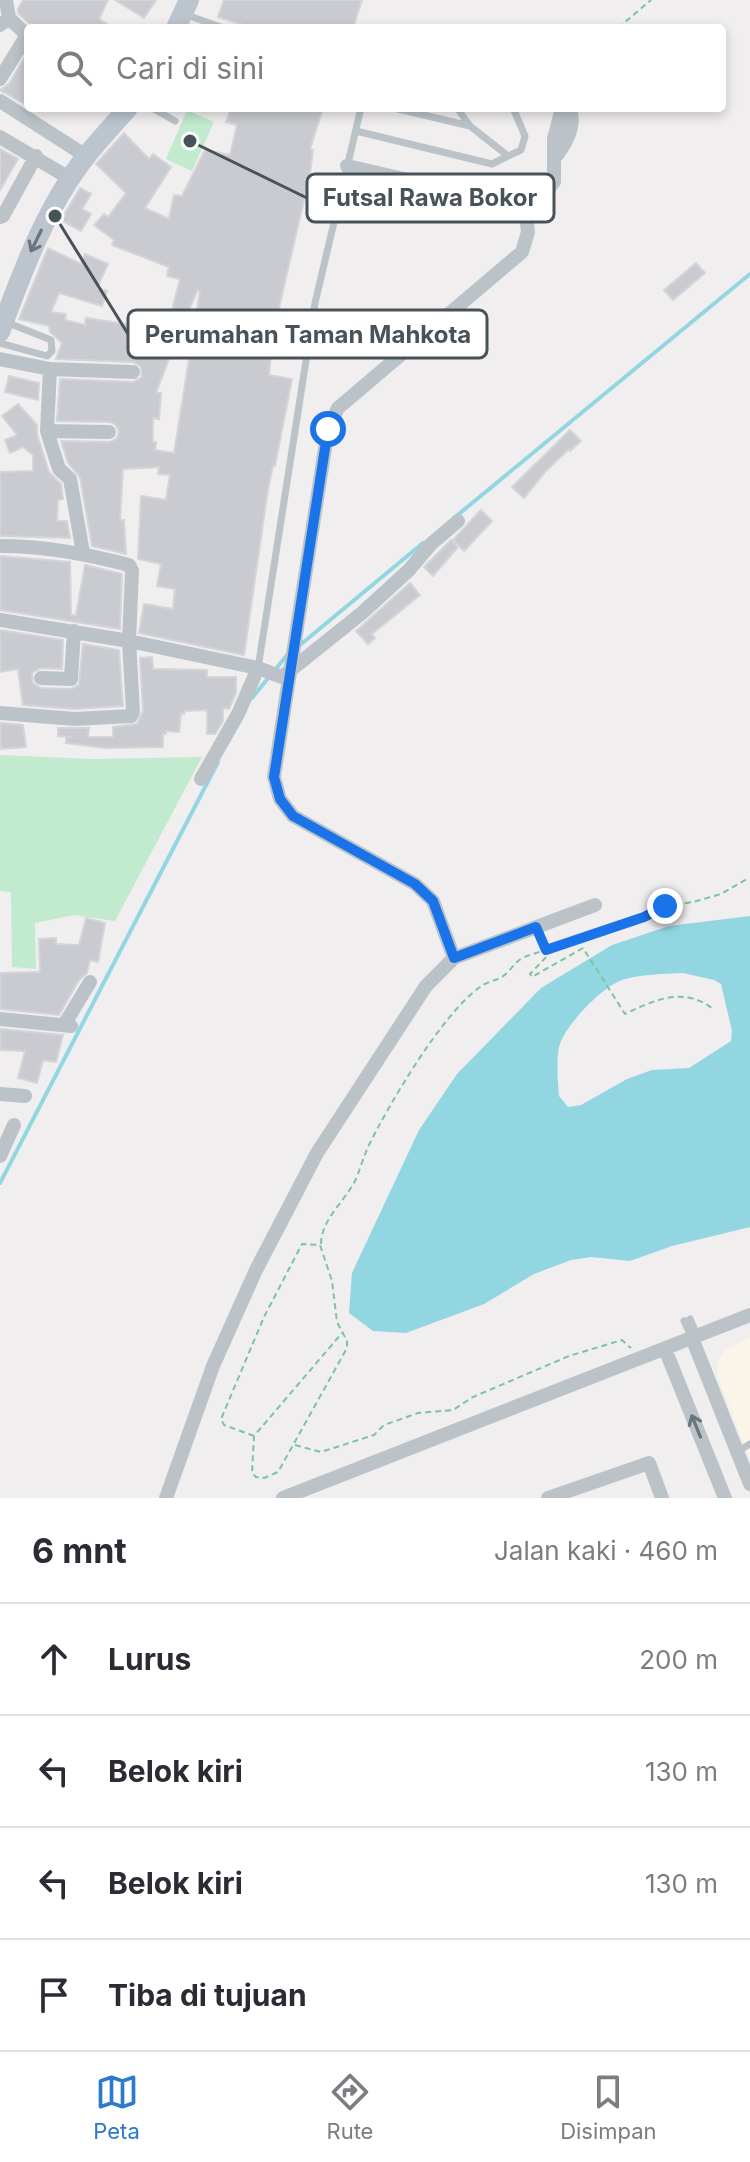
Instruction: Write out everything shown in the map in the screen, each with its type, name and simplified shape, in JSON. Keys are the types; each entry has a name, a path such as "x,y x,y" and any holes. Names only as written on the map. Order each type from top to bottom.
{"main road":[{"path":"2,327 7,292 47,218 86,156 124,112"}],"street":[{"path":"6,0 5,22 24,34"},
{"path":"0,79 24,41"},
{"path":"0,101 86,156"},
{"path":"526,215 554,182 554,139 561,112"},
{"path":"554,159 567,142 571,112"},
{"path":"0,137 71,179"},
{"path":"0,217 36,156"},
{"path":"201,779 238,714 272,675 297,628 328,429 338,408 522,252 528,232 526,215 514,204 347,166"},
{"path":"0,359 50,369 133,372"},
{"path":"50,369 47,431 59,469 70,479 83,553"},
{"path":"47,431 109,432"},
{"path":"0,620 129,641 285,676 362,613 458,521"},
{"path":"0,546 37,546 83,553 131,567 129,641 133,712 131,716 75,719 0,713"},
{"path":"41,678 71,679 74,631"},
{"path":"272,675 274,777 280,799 293,816 415,884 433,901 454,958"},
{"path":"166,1498 213,1366 256,1270 317,1153 426,986 454,958 595,905"},
{"path":"0,1019 67,1026 90,982"},
{"path":"0,1094 25,1096"},
{"path":"0,1156 14,1125"},
{"path":"283,1498 750,1315"},
{"path":"694,1337 744,1448 750,1484"},
{"path":"665,1349 725,1498"},
{"path":"548,1498 649,1463 662,1498"}],"lane":[{"path":"183,14 212,24"},
{"path":"159,112 175,121"},
{"path":"272,675 315,303 360,112"},
{"path":"411,112 470,126"},
{"path":"460,112 470,126 508,156"},
{"path":"356,131 492,164 521,150 525,136 515,112"},
{"path":"0,343 47,356 52,351 51,340 2,327"},
{"path":"687,1320 694,1337"}],"path":[{"path":"623,24 651,0"},
{"path":"342,1333 254,1436 252,1473 256,1477 264,1478 278,1472 347,1348 342,1333 334,1309 332,1281 320,1245 321,1233 356,1179 367,1149 390,1105 455,1010 479,987 507,973 515,962 644,917 665,906 721,894 747,879"},
{"path":"536,927 548,955 530,974 532,977 583,948 625,1014 654,1000 676,996 694,998 713,1009"},
{"path":"254,1436 224,1425 221,1419 264,1317 299,1246 305,1243 320,1245"},
{"path":"293,1444 321,1452 374,1435 384,1425 418,1413 453,1410 473,1397 611,1341 628,1343 637,1360"}],"shaded area":[{"path":"750,1337 750,1460 717,1375 718,1362 724,1351"}],"green space":[{"path":"186,112 214,122 192,171 166,159"},
{"path":"0,755 91,759 202,757 115,921 74,915 35,923 36,969 12,967 11,892 0,891"}],"water":[{"path":"750,916 750,1227 672,1246 630,1261 591,1257 571,1260 534,1274 484,1304 406,1333 373,1331 349,1313 352,1273 419,1130 457,1074 541,988 612,945 669,926","holes":["683,973 721,984 732,1031 731,1041 689,1068 652,1070 627,1079 581,1105 568,1107 559,1096 558,1059 562,1038 576,1018 604,990 622,980 652,975"]}],"building":[{"path":"23,0 108,0 99,19 107,24 30,24 18,13"},
{"path":"115,0 156,0 144,18"},
{"path":"224,0 362,0 354,24 241,24 218,17"},
{"path":"24,59 24,104 0,90 9,84"},
{"path":"230,112 322,112 310,149 313,150 310,174 273,334 269,375 292,379 268,489 244,655 139,633 144,604 173,609 175,589 157,586 161,564 138,559 141,496 166,500 170,475 158,474 159,467 123,469 120,520 124,520 126,554 92,546 80,477 68,463 61,441 110,442 117,438 119,431 110,422 57,421 60,379 133,382 142,377 141,367 133,362 56,359 62,343 50,332 49,326 19,319 48,248 81,264 85,254 108,264 97,288 107,291 102,306 59,293 51,312 66,314 65,320 85,325 86,318 157,329 153,349 170,356 156,393 161,393 159,419 153,418 153,442 156,442 155,450 174,453 200,291 197,291 183,324 169,321 180,279 167,276 169,267 112,245 114,240 94,225 104,214 108,217 126,193 96,164 124,133 149,159 153,154 171,167 145,208 169,219 174,195 182,196 205,150 230,155 237,125 226,122"},
{"path":"0,149 18,159 0,190"},
{"path":"80,188 91,194 82,209 91,214 81,231 61,220"},
{"path":"696,263 705,273 673,300 664,290"},
{"path":"9,376 39,383 38,400 5,392"},
{"path":"18,404 37,425 49,472 61,484 63,499 58,500 57,521 67,521 70,538 0,536 0,472 33,471 33,455 23,447 10,453 5,440 17,435 2,416"},
{"path":"570,430 581,441 545,472 524,498 512,487"},
{"path":"481,510 492,521 464,551 453,540"},
{"path":"451,540 458,547 433,576 424,567"},
{"path":"0,556 70,562 71,615 76,615 85,565 122,574 120,629 0,610"},
{"path":"410,583 420,595 372,634 375,638 368,644 356,631"},
{"path":"0,630 63,640 62,669 41,668 32,673 33,683 41,688 71,689 79,685 83,644 119,650 123,706 75,709 23,705 18,669 0,672"},
{"path":"152,657 153,669 207,670 207,677 236,677 236,693 229,709 223,708 223,721 215,734 207,734 207,710 181,713 179,732 166,731 163,747 105,748 66,743 66,737 72,737 58,736 58,728 89,728 88,737 113,737 113,727 137,724 143,711 140,658"},
{"path":"0,723 23,725 26,747 1,749"},
{"path":"86,918 105,923 98,962 90,960 87,973 79,980 59,1015 0,1009 0,973 40,972 39,939 56,938 56,944 79,945"},
{"path":"0,1029 63,1035 56,1062 43,1060 37,1083 18,1078 25,1051 0,1050"}],"waterway":[{"path":"454,518 750,274"},
{"path":"300,645 423,543"},
{"path":"275,670 287,655"},
{"path":"252,698 269,677"},
{"path":"0,1183 218,762"}],"place":[{"name":"Futsal Rawa Bokor","path":"190,141"},
{"name":"Perumahan Taman Mahkota","path":"55,216"}],"route":[{"path":"328,429 274,777 280,799 293,816 415,884 433,901 454,958 536,927 546,950 644,917 665,906"}]}
